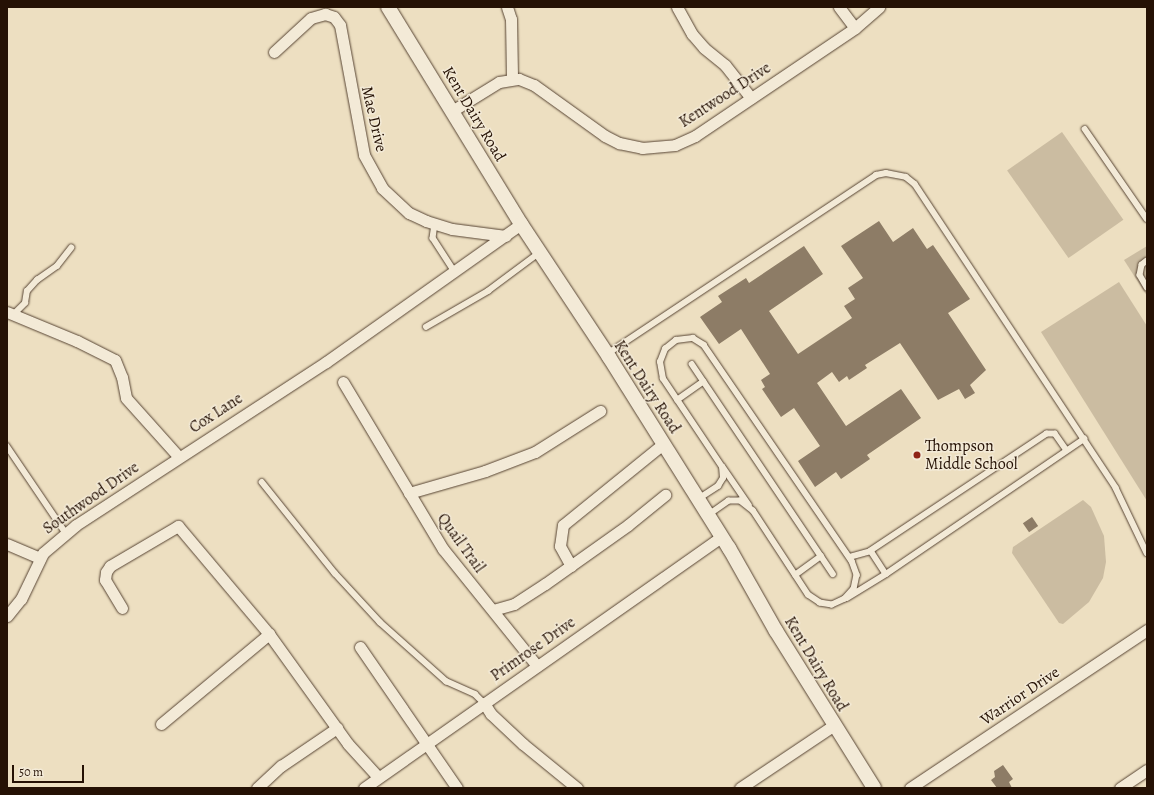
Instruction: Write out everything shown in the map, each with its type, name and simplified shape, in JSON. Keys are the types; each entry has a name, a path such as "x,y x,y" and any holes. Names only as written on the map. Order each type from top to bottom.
{"street":[{"name":"Kent Dairy Road","path":"388,7 521,224 607,354 707,516 722,537 834,725 874,788"},
{"path":"452,111 499,82 512,79 511,19 507,7"},
{"path":"677,7 692,34 704,48 725,65 751,98"},
{"path":"839,7 855,28"},
{"name":"Kentwood Drive","path":"512,79 524,80 534,85 605,136 642,148 666,147 685,141 751,98 855,28 879,7"},
{"name":"Mae Drive","path":"274,52 311,18 325,14 337,20 340,25 357,128 364,155 372,171 390,198 409,213 435,224 452,229 506,236"},
{"path":"506,236 521,224"},
{"name":"Cox Lane","path":"179,457 326,362 506,236"},
{"path":"10,314 77,341 115,360 122,377 126,398 179,457"},
{"name":"Quail Trail","path":"343,382 443,549 537,666"},
{"path":"409,493 486,471 535,452 600,411"},
{"path":"571,566 560,546 563,525 663,444"},
{"name":"Southwood Drive","path":"7,616 21,598 40,558 66,533 179,457"},
{"path":"493,610 514,604 571,566 665,495"},
{"path":"122,608 106,580 106,572 110,566 178,526 269,634 337,728 378,777"},
{"name":"Primrose Drive","path":"364,788 425,743 722,537"},
{"path":"7,544 40,558"},
{"name":"Warrior Drive","path":"910,788 1147,630"},
{"path":"161,724 269,634"},
{"path":"360,647 456,788"},
{"path":"484,703 491,714 523,744 577,788"},
{"path":"740,788 834,725"},
{"path":"257,788 281,766 337,728"},
{"path":"1120,788 1147,770"}],"lane":[{"path":"1085,128 1147,219"},
{"path":"607,354 876,175 896,174 916,184 1116,488 1147,553"},
{"path":"435,224 433,238 455,272"},
{"path":"10,314 25,303 27,291 37,280 57,266 71,248"},
{"path":"426,327 488,291 539,252"},
{"path":"1147,261 1142,265 1140,275 1147,287"},
{"path":"845,599 854,589 857,575 850,557 704,344 693,338 676,340 665,349 660,362 663,379 808,595 820,603 832,605 845,599 886,574 1084,439"},
{"path":"692,364 833,574"},
{"path":"677,400 703,382"},
{"path":"850,557 871,551 1047,434 1055,434 1066,450"},
{"path":"7,446 66,533"},
{"path":"697,500 718,486 723,478 722,467"},
{"path":"262,482 335,573 380,622 446,681 475,694 484,703"},
{"path":"707,516 729,501 740,501 753,511"},
{"path":"871,551 886,574"},
{"path":"795,574 821,556"}],"shaded area":[{"path":"1062,132 1123,220 1068,258 1007,170"},
{"path":"1147,246 1147,296 1124,260"},
{"path":"1119,282 1147,326 1147,501 1041,332"},
{"path":"1083,500 1091,507 1104,536 1106,562 1103,578 1089,602 1063,624 1059,623 1012,553 1013,547"}],"building":[{"path":"879,221 893,242 913,228 927,249 933,245 970,299 948,313 986,370 970,385 975,393 965,399 959,389 938,400 900,343 865,365 867,368 849,380 847,376 839,382 832,372 817,383 846,426 901,389 921,418 867,455 870,459 841,479 836,472 815,487 798,461 820,446 794,408 781,417 762,389 765,387 761,380 770,374 741,329 719,344 700,317 722,302 718,296 746,278 749,283 804,246 823,274 769,311 798,354 852,318 844,306 855,299 848,288 863,278 841,246"},
{"path":"1032,517 1038,526 1029,532 1023,523"},
{"path":"1003,765 1013,779 1009,782 1012,788 997,788 991,780 995,777 994,771"}],"place":[{"name":"Thompson Middle School","path":"917,455"}]}
